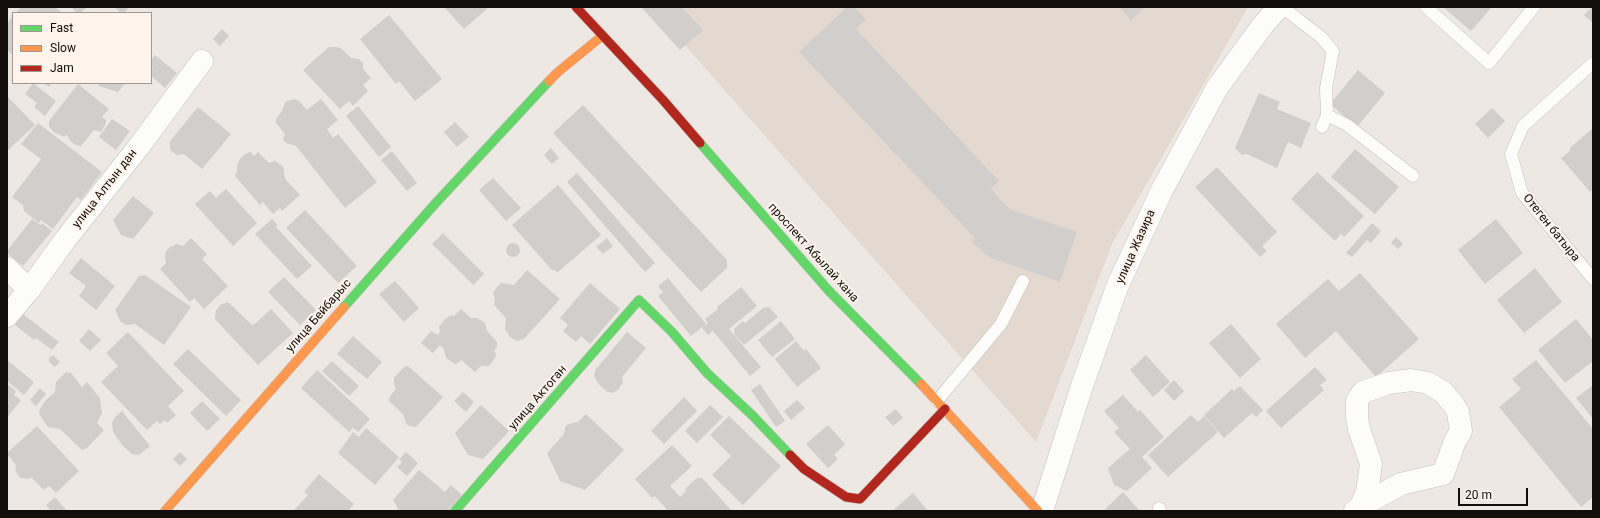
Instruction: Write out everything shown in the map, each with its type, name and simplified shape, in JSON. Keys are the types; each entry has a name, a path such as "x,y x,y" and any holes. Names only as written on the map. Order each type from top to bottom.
{"street":[{"name":"проспект Абылай хана","path":"576,7 663,100 829,291 941,405 1038,511"},
{"name":"улица Жазира","path":"1042,511 1082,386 1118,288 1162,190 1217,88 1263,25 1280,7"},
{"name":"улица Бейбарыс","path":"165,511 434,205 558,72 602,36"},
{"name":"улица Алтын дан","path":"7,316 29,290 65,240 140,145 202,61"},
{"path":"7,268 29,290"},
{"name":"улица Актоган","path":"455,511 639,300 672,332 707,373 752,415 804,469 856,505"},
{"path":"1411,380 1428,383 1443,392 1458,412 1461,431 1455,441 1443,474 1401,484 1358,508 1370,479 1371,464 1358,423 1357,401 1360,396 1363,392 1389,383 1411,380"},
{"path":"856,505 941,405"}],"lane":[{"path":"1280,7 1321,37 1333,51 1326,88 1327,114 1322,127"},
{"path":"1426,7 1489,63 1534,7"},
{"name":"Отеген батыра","path":"1593,63 1523,126 1511,154 1522,194 1593,279"},
{"path":"1327,114 1348,125 1413,176"},
{"path":"941,405 1001,324 1023,281"}],"shaded area":[{"path":"651,7 1248,7 1112,244 1036,442"}],"building":[{"path":"21,7 55,7 61,12 17,12"},
{"path":"71,7 87,7 82,12 76,12"},
{"path":"114,7 129,7 125,12 120,12"},
{"path":"444,7 489,7 464,29"},
{"path":"641,7 682,7 703,30 680,50"},
{"path":"847,7 854,7 866,19 856,29 999,181 991,189 1009,209 1077,232 1060,282 989,257 972,242 975,238 799,52"},
{"path":"1119,7 1145,7 1131,20"},
{"path":"1443,7 1492,7 1471,31"},
{"path":"1593,7 1593,23 1584,15"},
{"path":"389,15 442,79 415,101 399,81 396,84 360,39"},
{"path":"12,17 12,54 7,50 7,23"},
{"path":"222,29 229,36 220,46 213,39"},
{"path":"329,47 337,47 342,49 351,58 359,59 363,63 363,69 371,78 363,85 368,91 353,106 349,101 340,109 303,70"},
{"path":"155,55 177,73 165,88 152,77 152,59"},
{"path":"1358,70 1385,93 1357,127 1330,104"},
{"path":"32,84 34,84 56,101 45,116 34,107 37,103 25,94"},
{"path":"78,84 109,109 102,117 106,120 106,123 101,132 94,130 81,146 71,142 66,134 65,137 55,133 49,127 49,121"},
{"path":"98,84 124,84 118,92 99,86"},
{"path":"1259,93 1280,102 1277,109 1311,123 1301,148 1288,142 1277,168 1247,154 1242,155 1235,148"},
{"path":"7,96 35,125 7,151"},
{"path":"294,99 299,101 307,110 321,99 338,120 327,129 333,138 338,134 377,182 345,208 296,146 286,143 283,139 285,134 276,123 276,119 282,111 285,103"},
{"path":"583,105 727,260 727,268 701,292 553,133"},
{"path":"358,106 391,147 379,157 346,116"},
{"path":"198,107 231,134 202,169 184,154 177,155 170,150 170,141"},
{"path":"1492,108 1505,121 1488,138 1475,124"},
{"path":"112,119 130,131 116,150 99,137"},
{"path":"455,122 469,137 457,147 444,132"},
{"path":"38,123 102,172 81,200 77,197 53,229 41,220 39,223 24,211 23,205 12,197 41,159 21,144"},
{"path":"1593,128 1593,189 1590,192 1561,158"},
{"path":"551,148 559,158 552,164 544,155"},
{"path":"1355,149 1399,187 1375,214 1331,177"},
{"path":"392,151 417,183 407,191 381,160"},
{"path":"250,152 254,156 258,152 269,163 275,161 281,165 284,168 286,180 300,195 282,211 280,208 273,214 263,202 260,205 235,176 240,159 245,154"},
{"path":"1217,167 1277,232 1262,246 1267,251 1260,257 1195,187"},
{"path":"1317,172 1364,216 1344,237 1341,234 1335,241 1291,199"},
{"path":"577,173 655,263 645,272 567,182"},
{"path":"493,178 521,208 506,221 479,190"},
{"path":"558,185 601,235 558,272 551,269 512,225"},
{"path":"226,189 257,223 233,246 195,204 210,191 216,198"},
{"path":"133,196 154,213 133,239 121,235 113,220"},
{"path":"305,210 357,266 338,283 286,228"},
{"path":"32,219 41,225 42,223 52,231 23,266 7,253 7,251"},
{"path":"272,219 278,225 276,227 312,266 297,279 255,234"},
{"path":"1496,219 1523,253 1485,284 1458,250"},
{"path":"1372,223 1381,231 1371,243 1367,240 1352,257 1346,253"},
{"path":"443,233 484,274 473,285 432,244"},
{"path":"1396,237 1403,244 1398,249 1391,243"},
{"path":"191,238 207,254 202,259 228,286 204,309 194,298 190,302 160,269 166,263 166,251 170,247 177,244 183,246"},
{"path":"607,238 613,246 603,254 596,247"},
{"path":"510,243 516,243 520,247 520,253 516,257 510,257 506,253 506,247"},
{"path":"81,258 115,286 96,310 79,296 86,286 69,273"},
{"path":"1535,268 1562,302 1524,333 1497,300"},
{"path":"527,270 560,299 524,339 517,341 510,337 505,329 506,318 494,305 495,299 493,293 501,283 514,285"},
{"path":"1360,273 1419,339 1376,377 1336,331 1305,358 1276,324 1328,279 1339,291"},
{"path":"145,275 191,307 164,345 135,324 126,325 120,321 115,310 139,276"},
{"path":"284,277 316,310 300,325 268,292"},
{"path":"668,278 706,324 691,336 658,296 663,292 658,286"},
{"path":"395,281 419,308 404,322 379,294"},
{"path":"590,283 620,309 590,344 581,336 576,342 563,331 568,325 560,318"},
{"path":"741,287 757,306 729,329 761,367 750,376 713,331 708,335 702,328 708,323 705,319"},
{"path":"228,302 252,325 271,309 293,333 258,365 215,319 216,311 220,305"},
{"path":"769,307 778,317 744,345 734,334 734,329 743,321 745,323 763,308"},
{"path":"461,309 471,318 477,318 485,323 487,331 497,342 497,347 494,351 496,354 495,358 489,366 481,366 475,372 461,360 455,364 446,358 444,349 440,345 433,353 421,343 431,331 437,335 440,332 439,327 445,319 452,315 454,316"},
{"path":"23,314 59,342 52,350 36,338 34,340 15,325"},
{"path":"1576,319 1593,340 1593,361 1565,383 1538,350"},
{"path":"781,321 795,339 772,357 758,340"},
{"path":"1231,324 1261,359 1240,378 1209,343"},
{"path":"89,329 101,340 90,351 79,341"},
{"path":"128,332 184,391 168,406 176,415 167,423 165,420 160,424 157,421 147,430 101,382 118,366 106,353"},
{"path":"627,332 646,348 622,377 623,382 618,390 612,393 606,391 597,382 594,375 596,369"},
{"path":"353,336 382,362 367,379 337,354"},
{"path":"796,341 804,351 806,349 821,368 797,387 775,359"},
{"path":"188,349 241,400 226,416 173,364"},
{"path":"1146,355 1170,382 1153,397 1130,370"},
{"path":"54,356 60,362 55,367 49,362 49,358"},
{"path":"7,360 34,382 24,395 7,381"},
{"path":"1536,360 1593,429 1593,497 1581,507 1499,407 1521,389 1512,379"},
{"path":"332,361 359,386 349,396 322,371"},
{"path":"408,366 443,397 416,427 409,426 406,423 403,414 389,401 390,396 396,389 394,378 404,367"},
{"path":"1315,367 1327,380 1320,385 1324,390 1281,428 1266,411"},
{"path":"317,370 370,419 358,432 353,428 349,432 301,388"},
{"path":"66,372 71,373 82,387 87,382 100,398 102,413 97,423 104,430 87,448 82,450 60,429 48,427 39,414 45,401 55,392 56,382"},
{"path":"1174,380 1184,391 1174,401 1164,390"},
{"path":"7,384 16,391 14,395 21,400 7,418"},
{"path":"760,384 785,421 776,427 751,390"},
{"path":"1593,385 1593,419 1576,398"},
{"path":"1240,386 1263,410 1256,417 1252,413 1224,438 1204,415 1232,389 1234,391"},
{"path":"40,388 46,394 36,406 30,400"},
{"path":"463,392 474,402 466,412 454,401"},
{"path":"1123,395 1138,412 1140,410 1164,437 1142,457 1152,468 1127,491 1114,485 1108,468 1130,449 1114,432 1119,428 1104,411"},
{"path":"684,397 697,411 664,444 651,431"},
{"path":"797,400 805,408 791,420 784,411"},
{"path":"202,401 220,419 207,431 190,413"},
{"path":"481,405 509,431 483,459 468,455 455,433"},
{"path":"710,405 723,417 697,443 685,431"},
{"path":"896,409 903,418 893,426 885,417"},
{"path":"122,411 150,446 139,455 132,454 122,445 113,432 112,423 115,417"},
{"path":"586,414 624,450 585,490 560,481 547,453 564,434 565,427 568,424 578,422"},
{"path":"1191,415 1198,422 1204,416 1218,432 1168,477 1148,455"},
{"path":"729,416 781,466 743,505 712,475 731,456 710,435"},
{"path":"828,425 845,444 834,455 838,459 828,468 806,444"},
{"path":"37,426 79,471 56,493 49,486 44,490 31,477 29,479 20,478 15,470 16,465 7,454"},
{"path":"366,428 399,457 375,485 338,453 353,432 359,437"},
{"path":"672,445 692,466 670,486 680,497 686,491 685,489 697,478 702,478 732,511 668,511 655,496 652,498 635,479"},
{"path":"180,452 187,459 180,466 173,459"},
{"path":"406,452 418,463 407,476 397,467 402,462 399,459"},
{"path":"419,470 445,492 451,485 462,495 448,511 397,511 398,509 393,500"},
{"path":"319,474 354,504 348,511 294,510 308,495 304,492"},
{"path":"1123,492 1140,511 1103,511"},
{"path":"913,493 928,511 892,511"},
{"path":"55,497 67,511 51,511 46,505"}],"traffic: fast":[{"path":"344,307 434,205 549,81"},
{"path":"700,143 829,291 921,384"},
{"path":"455,511 639,300 672,332 707,373 752,415 790,455"}],"traffic: slow":[{"path":"549,81 602,36"},
{"path":"165,511 344,307"},
{"path":"921,384 1038,511"}],"traffic: jam":[{"path":"576,7 663,100 700,143"},
{"path":"790,455 804,469 846,497 860,499 945,409"}]}
